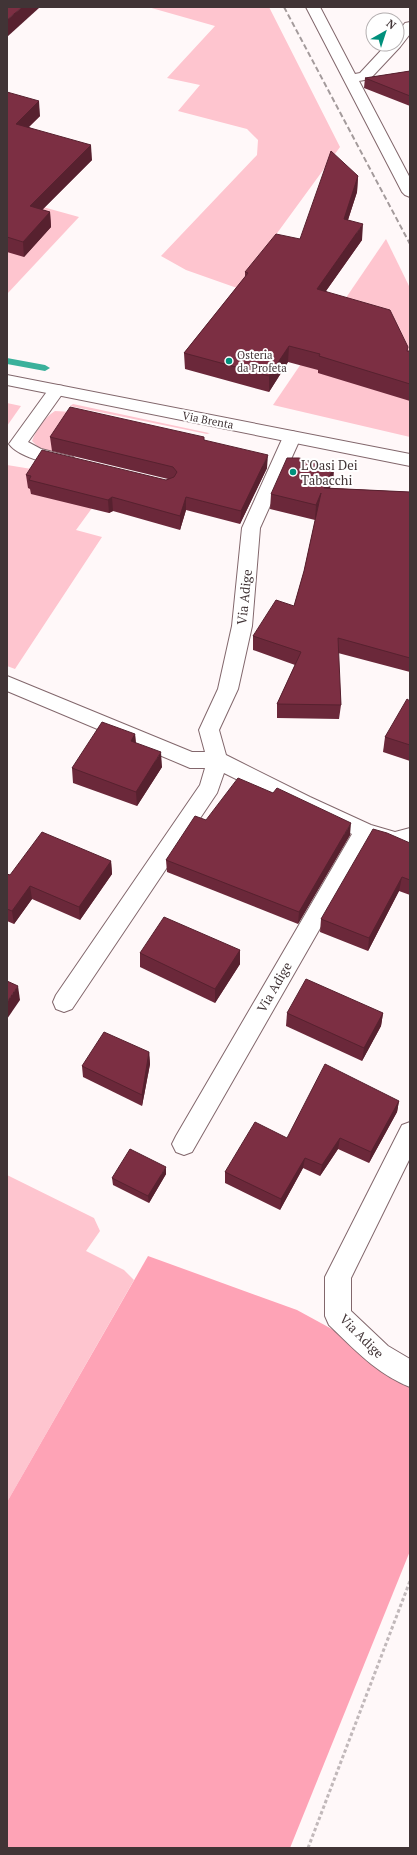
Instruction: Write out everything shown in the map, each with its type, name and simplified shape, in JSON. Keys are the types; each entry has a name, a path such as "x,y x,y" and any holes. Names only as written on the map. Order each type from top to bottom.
{"street":[{"path":"313,7 410,192"},
{"path":"351,79 365,76 388,52"},
{"name":"Via Brenta","path":"7,380 410,460"},
{"path":"56,390 18,444 36,454 82,465"},
{"name":"Via Adige","path":"64,1002 210,787 217,760 209,730 228,689 242,626 251,528 292,437"},
{"path":"7,683 190,760 217,760 303,803 365,831 405,841"},
{"name":"Via Adige","path":"184,1144 365,831"},
{"name":"Via Adige","path":"410,1132 338,1277 337,1301 338,1316 379,1356 410,1374"}],"path":[{"path":"308,1848 410,1581"}],"shaded area":[{"path":"148,7 269,7 340,147 237,288 186,270 161,256 257,155 258,140 247,129 178,111 200,85 167,78 215,26"},
{"path":"7,197 79,217 7,294"},
{"path":"386,239 410,288 410,437 273,405"},
{"path":"7,403 21,406 7,426"},
{"path":"73,404 210,433 207,434 70,406"},
{"path":"55,411 72,412 71,421 50,454 38,447 32,441 41,424"},
{"path":"7,465 50,472 95,504 76,530 102,537 15,669 7,666"},
{"path":"7,1175 94,1218 100,1231 86,1251 124,1270 134,1280 7,1502"},
{"path":"148,1256 297,1310 352,1340 410,1388 410,1551 290,1848 7,1848 7,1502"}],"building":[{"path":"7,7 22,7 7,20"},
{"path":"410,71 410,96 365,78"},
{"path":"7,92 39,101 16,124 91,145 30,206 50,212 23,242 7,237"},
{"path":"331,151 358,176 344,219 363,224 317,289 390,310 408,347 407,351 410,351 410,384 319,356 320,354 289,346 269,376 184,353 248,273 245,272 276,234 300,239"},
{"path":"70,407 204,437 204,440 268,455 241,511 186,497 180,516 112,497 108,500 29,480 31,476 26,475 42,450 166,480 174,477 177,472 173,467 50,437"},
{"path":"287,458 299,458 334,467 324,488 410,492 410,658 338,638 341,705 277,704 301,652 253,636 276,600 294,606 304,571 321,493 316,505 271,494"},
{"path":"407,699 410,701 410,745 385,737"},
{"path":"102,722 135,734 131,741 161,752 136,792 72,768"},
{"path":"238,778 273,793 277,788 351,823 299,912 166,860 195,816 206,820"},
{"path":"373,829 387,833 410,843 410,880 402,877 369,938 321,919"},
{"path":"42,832 111,861 79,907 30,886 12,911 7,909 7,874 10,875"},
{"path":"164,917 240,950 215,989 140,953"},
{"path":"306,979 383,1013 364,1048 287,1013"},
{"path":"7,981 18,986 7,1002"},
{"path":"104,1032 149,1052 142,1095 82,1066"},
{"path":"325,1064 399,1101 371,1152 340,1138 322,1165 305,1158 281,1199 225,1172 255,1122 287,1138"},
{"path":"130,1149 166,1167 148,1196 112,1178"}],"waterway":[{"path":"7,361 45,368"}],"railway":[{"path":"284,7 410,244"}],"place":[{"name":"Osteria da Profeta","path":"229,361"},
{"name":"L'Oasi Dei Tabacchi","path":"293,472"}]}
